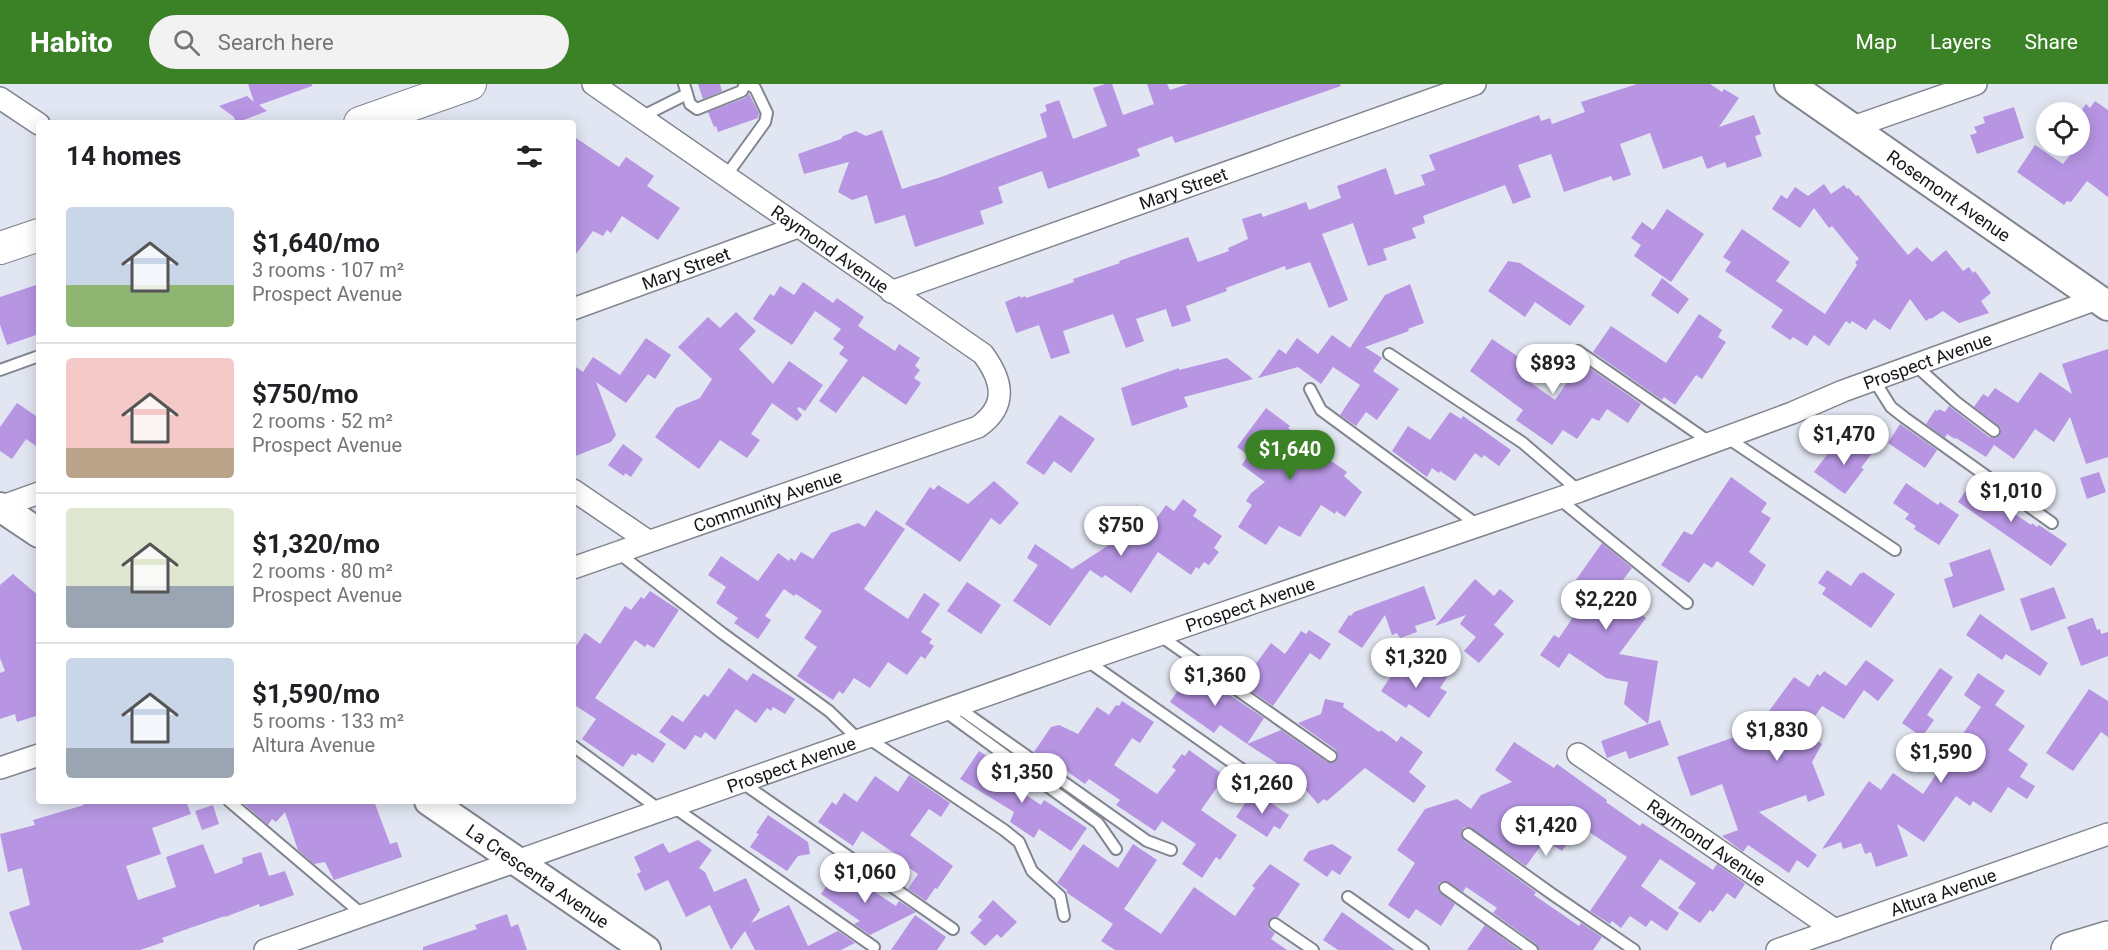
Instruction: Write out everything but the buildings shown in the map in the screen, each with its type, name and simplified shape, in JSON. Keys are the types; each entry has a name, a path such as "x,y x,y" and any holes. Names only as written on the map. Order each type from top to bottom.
{"highway":[{"path":"2068,950 2108,938"}],"main road":[{"path":"368,120 470,84"},
{"path":"0,248 36,236"}],"street":[{"name":"Raymond Avenue","path":"593,84 983,354 993,367 1000,386 998,406 989,420 962,434"},
{"name":"Mary Street","path":"891,292 1474,84"},
{"name":"Rosemont Avenue","path":"1790,84 2103,302"},
{"path":"1853,127 1976,84"},
{"path":"0,98 36,122"},
{"name":"Mary Street","path":"576,308 798,227"},
{"name":"Prospect Avenue","path":"265,950 1086,660 1580,491 1915,365 2103,302"},
{"name":"Community Avenue","path":"576,567 962,434"},
{"path":"576,492 648,541"},
{"path":"0,507 36,494"},
{"path":"0,507 36,531"},
{"name":"Raymond Avenue","path":"1578,754 1836,930"},
{"path":"0,768 36,756"},
{"name":"La Crescenta Avenue","path":"433,804 646,950"},
{"name":"Altura Avenue","path":"1777,950 2108,834"}],"lane":[{"path":"641,117 685,89 690,104 697,109 742,91 746,84 755,88 767,113 765,122 726,176"},
{"path":"1578,351 1895,550"},
{"path":"1389,354 1523,443 1580,491"},
{"path":"0,370 36,357"},
{"path":"1915,365 1956,402 1994,430"},
{"path":"1874,380 1891,407 2052,523"},
{"path":"1310,390 1321,411 1479,526"},
{"path":"1558,498 1687,603"},
{"path":"617,552 863,739 1004,830 1019,843 1032,871 1060,896 1064,916"},
{"path":"1159,635 1330,756"},
{"path":"1086,660 1250,775"},
{"path":"950,708 1098,823 1116,849"},
{"path":"950,708 1147,841 1171,850"},
{"path":"576,748 874,947"},
{"path":"740,782 953,929"},
{"path":"233,804 363,915"},
{"path":"1468,834 1634,950"},
{"path":"1444,888 1532,950"},
{"path":"1348,897 1423,950"},
{"path":"1275,924 1313,950"}]}
